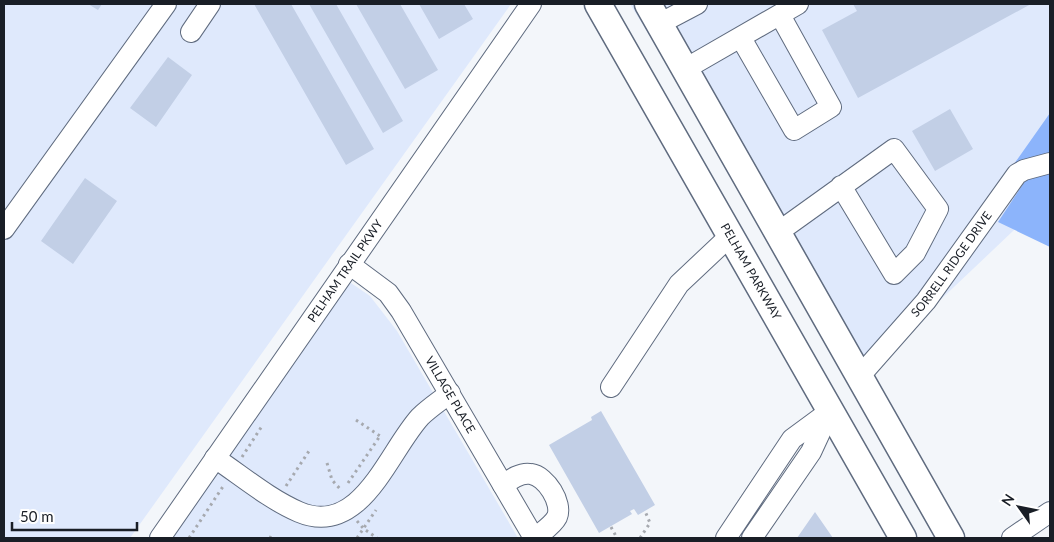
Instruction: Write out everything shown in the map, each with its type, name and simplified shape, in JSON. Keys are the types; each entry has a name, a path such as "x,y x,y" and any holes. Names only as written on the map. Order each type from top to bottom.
{"main road":[{"name":"PELHAM PARKWAY","path":"598,4 903,538"},
{"path":"653,14 951,538"},
{"path":"830,411 859,377"}],"street":[{"path":"5,227 166,4"},
{"path":"191,32 210,4"},
{"name":"PELHAM TRAIL PKWY","path":"160,538 531,4"},
{"path":"653,14 697,4"},
{"path":"685,69 798,4"},
{"path":"741,38 794,130 831,107 780,15"},
{"path":"777,232 841,186 894,149 938,209 915,253 894,274 841,186"},
{"name":"SORRELL RIDGE DRIVE","path":"859,377 926,302 1017,174 1024,170 1050,163"},
{"path":"611,387 679,284 731,235"},
{"name":"VILLAGE PLACE","path":"349,264 388,293 401,311 535,538"},
{"path":"215,458 277,500 312,516 330,515 360,501 420,417 450,393"},
{"path":"726,538 792,439 830,411"},
{"path":"752,538 811,452 830,411"},
{"path":"503,485 517,476 530,473 541,478 555,499 558,506 556,519 535,538"},
{"path":"1012,538 1050,512"}],"path":[{"path":"342,492 380,436"},
{"path":"277,500 309,451"},
{"path":"640,538 650,523 645,511"},
{"path":"611,526 617,538"},
{"path":"364,529 378,538"}],"shaded area":[{"path":"4,4 511,4 130,538 4,538"},
{"path":"630,4 1050,4 1050,196 859,377"},
{"path":"1050,113 1050,153 1014,164"},
{"path":"1050,169 1050,247 998,222 1029,175"},
{"path":"348,281 370,296 397,331 518,538 172,538"}],"building":[{"path":"88,4 102,4 98,10"},
{"path":"254,4 291,4 374,149 346,165"},
{"path":"309,4 336,4 403,121 383,133"},
{"path":"356,4 400,4 438,70 405,89"},
{"path":"419,4 464,4 473,19 439,39"},
{"path":"853,4 1031,4 858,98 822,30 857,11"},
{"path":"168,57 192,75 156,127 130,108"},
{"path":"950,109 973,149 935,171 912,131"},
{"path":"85,178 117,201 73,264 41,241"},
{"path":"601,411 655,505 638,515 634,509 630,511 632,514 599,533 549,445 592,420 591,417"},
{"path":"815,512 833,538 797,538"}]}
